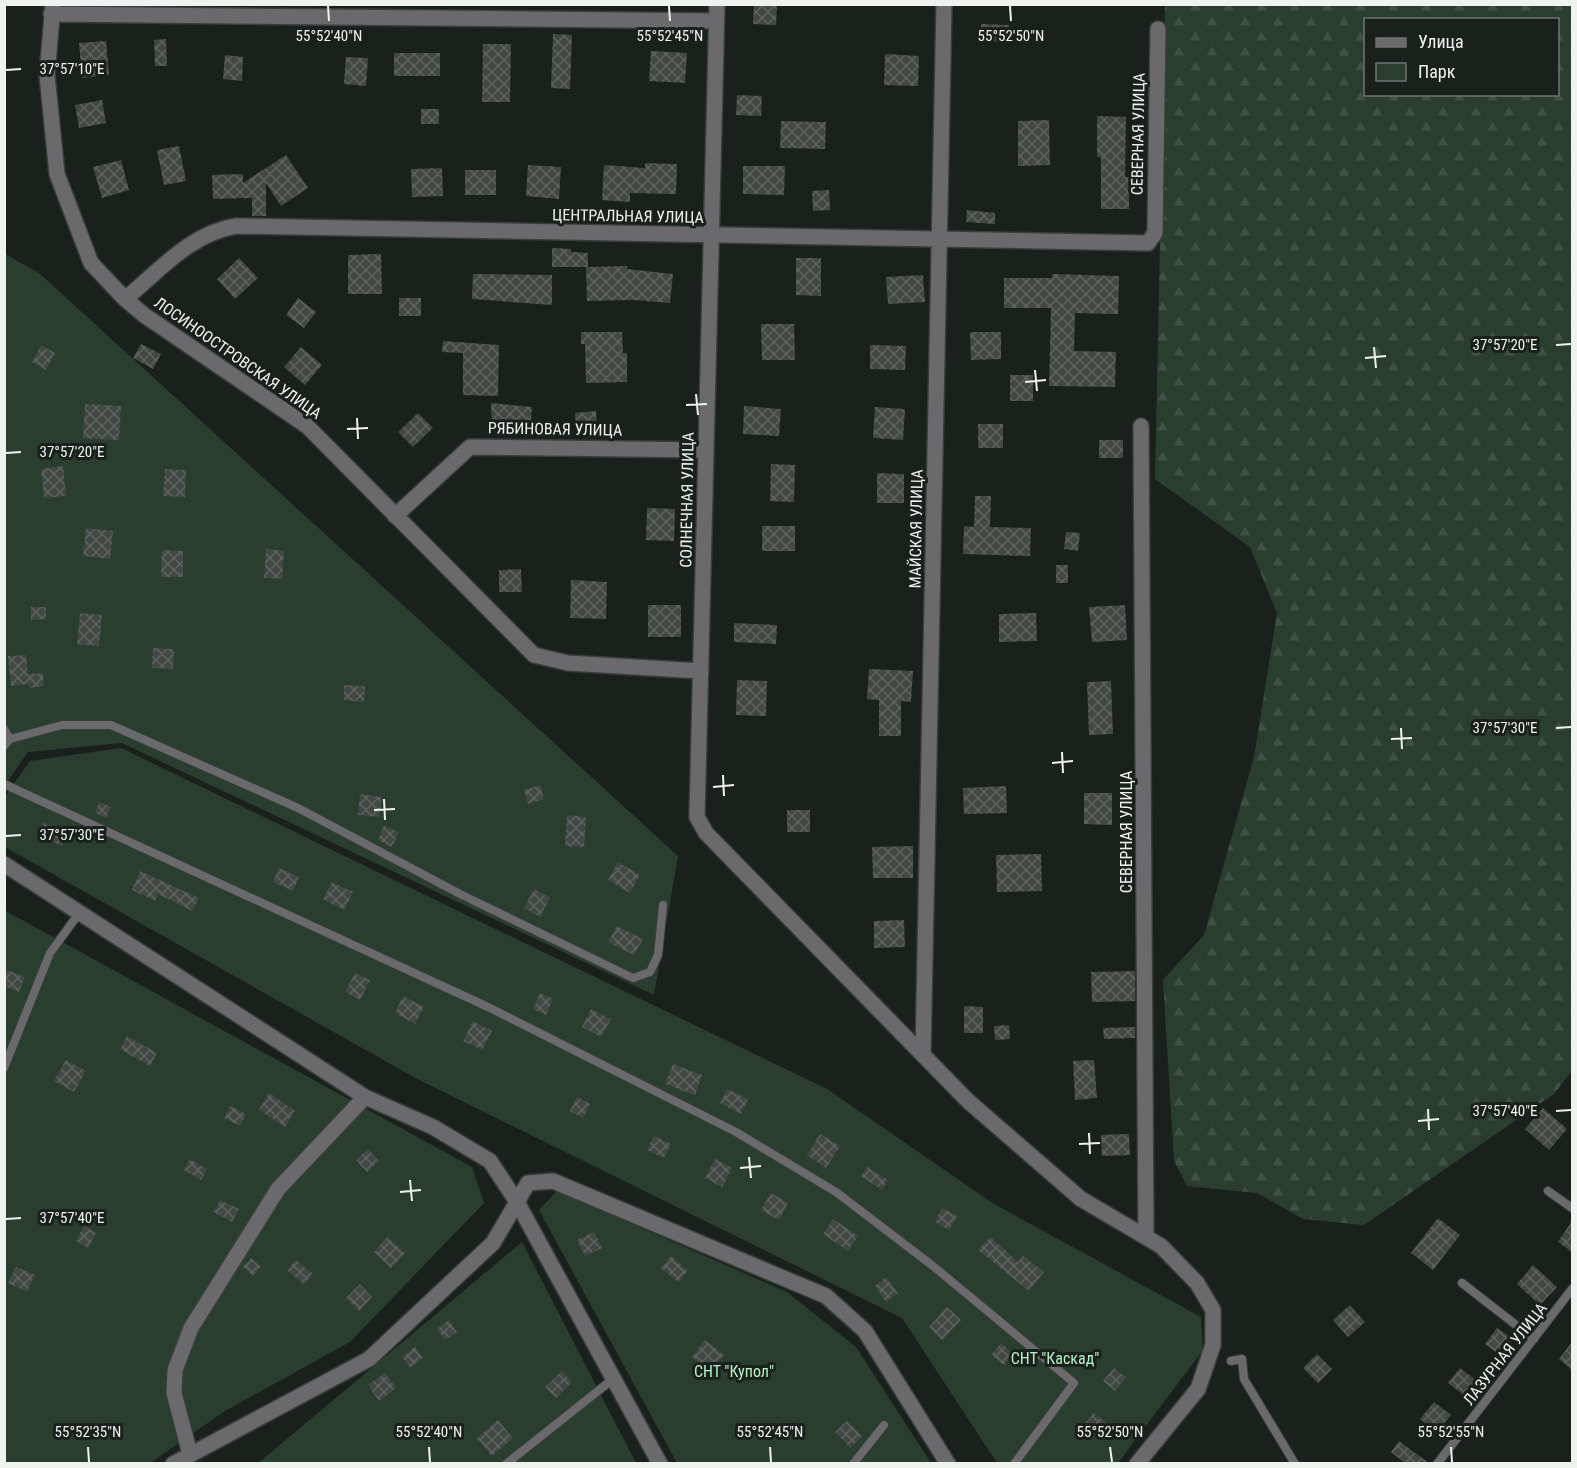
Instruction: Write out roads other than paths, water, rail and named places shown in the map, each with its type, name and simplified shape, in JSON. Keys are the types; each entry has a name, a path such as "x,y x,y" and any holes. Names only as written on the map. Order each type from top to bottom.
{"street":[{"name":"СОЛНЕЧНАЯ УЛИЦА","path":"717,4 697,817 706,833 923,1055"},
{"name":"МАЙСКАЯ УЛИЦА","path":"923,1055 944,4"},
{"path":"52,9 716,21"},
{"name":"ЛОСИНООСТРОВСКАЯ УЛИЦА","path":"52,9 47,75 57,174 91,263 125,299 306,426 534,655 568,663 701,670"},
{"name":"СЕВЕРНАЯ УЛИЦА","path":"1153,239 1158,29"},
{"name":"ЦЕНТРАЛЬНАЯ УЛИЦА","path":"125,299 198,238 216,229 236,226 1143,244 1153,239"},
{"name":"СЕВЕРНАЯ УЛИЦА","path":"1141,426 1146,1237"},
{"name":"РЯБИНОВАЯ УЛИЦА","path":"394,516 470,447 706,450"},
{"path":"4,864 81,911 365,1097 433,1127 490,1161 517,1202 660,1464"},
{"path":"923,1055 968,1101 1081,1199 1161,1246 1197,1283 1213,1310 1213,1346 1198,1389 1137,1464"},
{"path":"190,1454 174,1393 175,1370 191,1328 278,1189 365,1097"},
{"path":"173,1464 369,1359 493,1243 528,1183 553,1181 826,1296 865,1331 948,1464"}],"lane":[{"path":"4,746 10,739 62,725 111,725 298,808 462,895 633,978 650,972 658,955 663,905"},
{"path":"4,729 10,739"},
{"path":"4,784 488,1007 736,1132 836,1192 933,1266 1074,1383 1014,1464"},
{"path":"4,1068 50,953 81,911"},
{"path":"1548,1191 1572,1208"},
{"path":"1462,1283 1534,1339"},
{"name":"ЛАЗУРНАЯ УЛИЦА","path":"1437,1464 1572,1289"},
{"path":"1231,1361 1242,1359 1244,1379 1295,1464"},
{"path":"506,1464 613,1379"},
{"path":"853,1464 884,1425"}],"park label":[{"name":"СНТ \"Каскад\"","path":"1055,1358"},
{"name":"СНТ \"Купол\"","path":"734,1371"}]}
